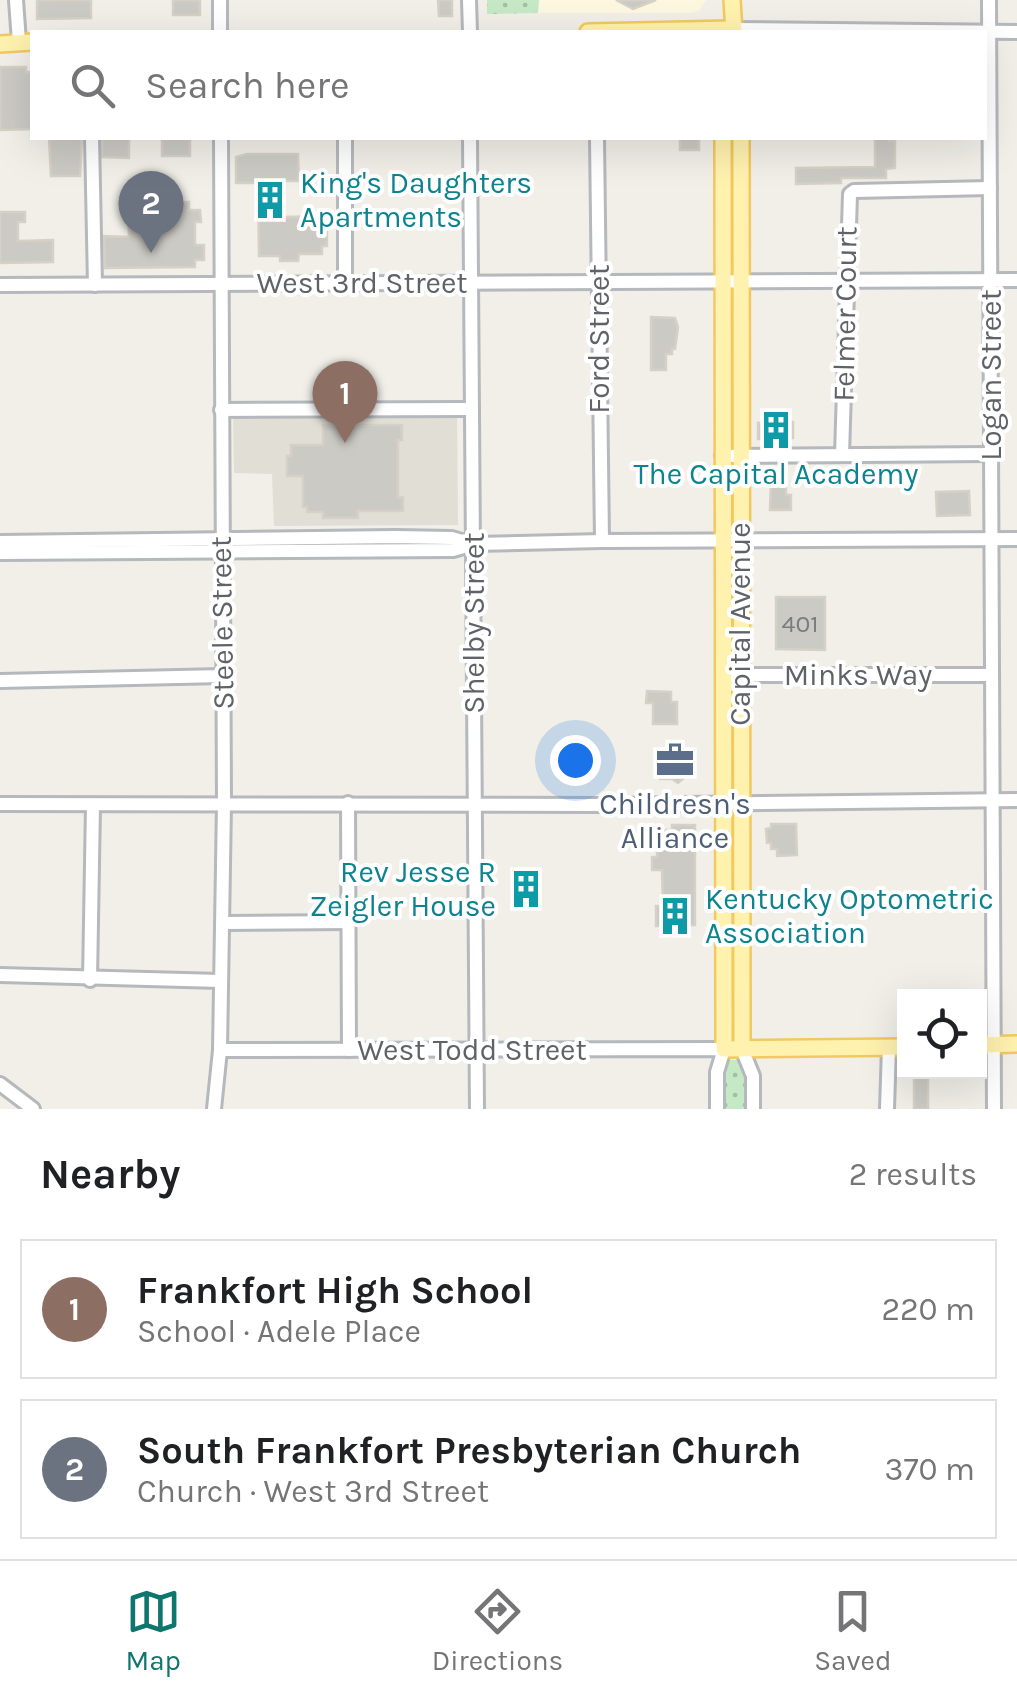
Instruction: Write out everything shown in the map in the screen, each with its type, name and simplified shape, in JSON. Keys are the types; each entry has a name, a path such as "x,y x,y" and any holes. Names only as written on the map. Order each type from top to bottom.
{"main road":[{"path":"732,0 733,30"},
{"path":"0,44 26,42"},
{"name":"Capital Avenue","path":"724,140 723,541 732,675 724,1050"},
{"name":"Capital Avenue","path":"732,675 742,540 741,140"},
{"name":"Capital Avenue","path":"732,804 742,1049"},
{"path":"987,1045 1017,1044"},
{"path":"724,1050 897,1047"}],"street":[{"path":"16,0 26,42"},
{"path":"220,0 220,30"},
{"path":"470,0 470,30"},
{"name":"Logan Street","path":"987,1004 992,800 989,0"},
{"path":"989,32 1017,32"},
{"path":"92,140 95,285"},
{"name":"Steele Street","path":"214,1109 220,1050 224,803 221,140"},
{"path":"344,140 345,283"},
{"name":"Shelby Street","path":"470,140 477,1109"},
{"name":"Ford Street","path":"597,140 602,541"},
{"name":"Felmer Court","path":"842,455 848,200 854,191 990,188"},
{"name":"West 3rd Street","path":"0,286 1017,280"},
{"path":"221,410 472,409"},
{"path":"722,456 991,454"},
{"path":"0,542 453,550 474,544 602,541 1017,539"},
{"path":"0,552 221,546"},
{"name":"Minks Way","path":"732,675 992,676"},
{"path":"0,681 223,676"},
{"path":"0,804 1017,800"},
{"path":"348,802 349,1050"},
{"path":"90,980 92,806"},
{"path":"223,923 350,922"},
{"path":"0,975 221,981"},
{"path":"886,1109 897,1047"},
{"name":"Capital Avenue","path":"742,1049 753,1076 753,1109"},
{"name":"West Todd Street","path":"220,1050 724,1050"},
{"name":"Capital Avenue","path":"717,1109 717,1072 724,1050"},
{"name":"Logan Street","path":"987,1053 994,1109"},
{"path":"0,1084 33,1109"}],"shaded area":[{"path":"539,0 706,0 699,11 688,13 538,13"},
{"path":"457,412 458,525 274,526 272,474 234,473 233,413"}],"green space":[{"path":"487,0 539,0 538,13 487,14"},
{"path":"729,1060 740,1060 747,1067 749,1109 721,1109 723,1067"}],"building":[{"path":"37,0 91,0 91,18 37,19"},
{"path":"173,0 200,0 200,15 173,15"},
{"path":"438,0 452,0 452,16 439,16"},
{"path":"616,0 656,0 633,9"},
{"path":"0,67 26,67 26,72 30,72 30,129 0,130"},
{"path":"49,140 82,140 80,176 51,176"},
{"path":"102,140 129,140 129,158 102,157"},
{"path":"162,140 190,140 190,156 162,156"},
{"path":"680,140 699,140 699,150 680,150"},
{"path":"875,140 895,141 895,168 886,169 886,178 796,184 796,168 875,167"},
{"name":"King's Daughters Apartments","path":"298,154 299,181 282,181 283,217 327,216 327,246 322,246 322,254 299,254 298,261 259,256 258,183 236,183 236,157"},
{"path":"128,202 189,202 189,210 200,210 201,222 195,222 195,245 204,245 204,260 195,260 195,267 105,268 104,236 129,237"},
{"path":"0,212 25,212 25,222 18,222 18,241 53,240 53,262 0,263"},
{"path":"651,317 675,318 678,327 675,349 666,354 666,370 651,370"},
{"name":"The Capital Academy","path":"793,422 793,438 786,438 786,446 771,446 772,439 758,439 758,423"},
{"path":"323,425 402,425 402,440 398,440 398,497 403,497 403,511 358,511 358,518 323,518 323,512 307,512 307,507 303,507 303,476 287,476 287,456 291,456 291,445 323,445"},
{"path":"771,479 786,480 791,510 770,510"},
{"path":"969,491 970,515 937,516 936,492"},
{"path":"776,597 825,597 825,650 776,649"},
{"path":"647,691 671,692 671,702 677,702 677,724 653,724 653,703 646,703"},
{"path":"667,753 684,753 684,778 678,783 660,779 659,758 667,758"},
{"path":"771,824 796,824 797,855 777,856 777,849 771,849 766,829"},
{"path":"672,825 695,825 695,925 656,926 656,906 663,906 662,870 652,870 652,857 657,857 657,849 664,849 664,830 672,830"},
{"name":"Rev Jesse R Zeigler House","path":"519,875 537,879 537,899 514,899 514,879 519,879"},
{"path":"914,1079 928,1079 928,1109 914,1109"}],"place":[{"name":"King's Daughters Apartments","path":"270,200"},
{"name":"South Frankfort Presbyterian Church","path":"151,253"},
{"name":"The Capital Academy","path":"776,430"},
{"name":"Frankfort High School","path":"345,443"},
{"name":"Childresn's Alliance","path":"675,760"},
{"name":"Rev Jesse R Zeigler House","path":"526,889"},
{"name":"Kentucky Optometric Association","path":"675,916"}]}
